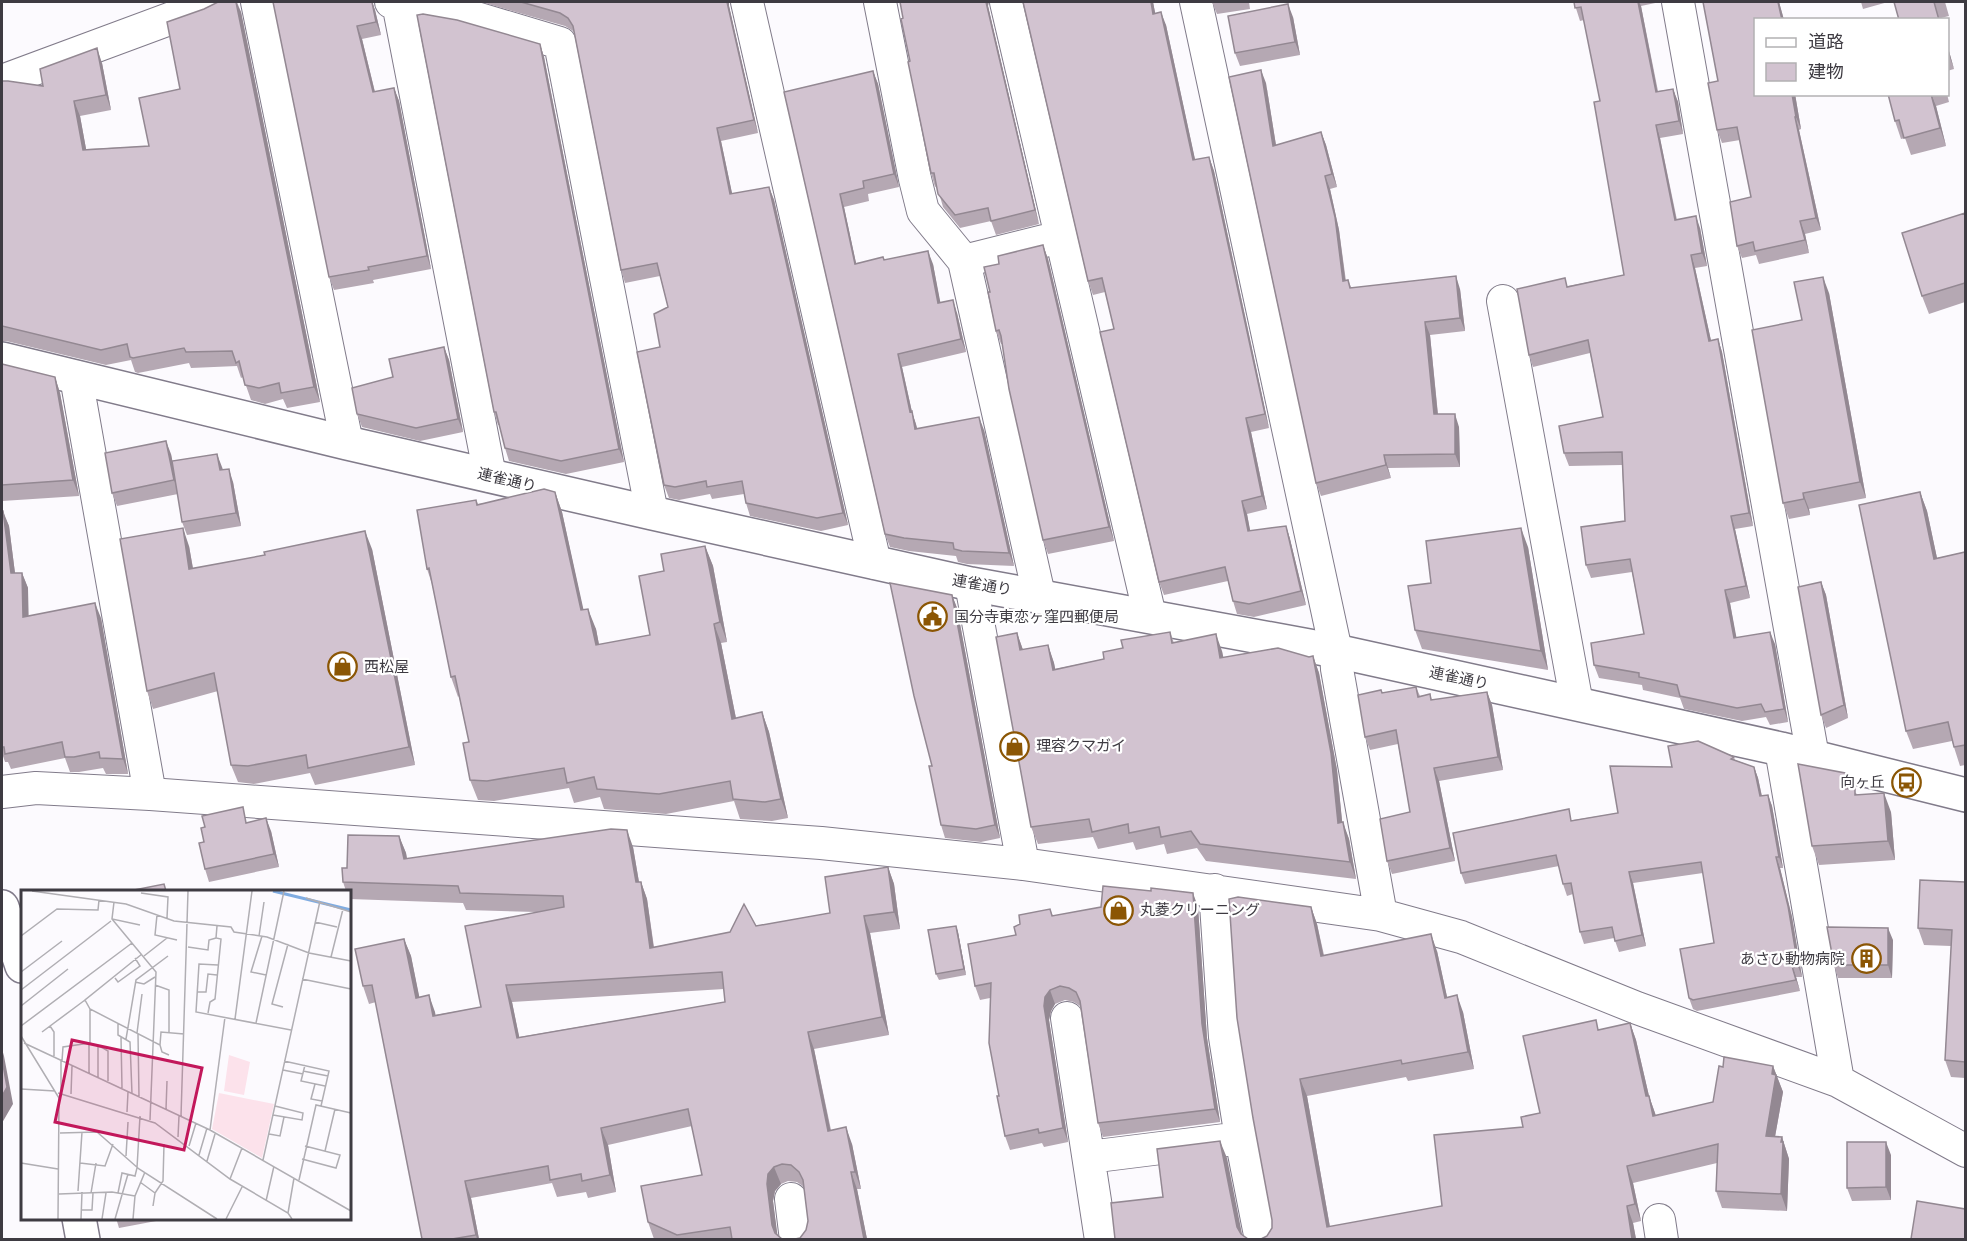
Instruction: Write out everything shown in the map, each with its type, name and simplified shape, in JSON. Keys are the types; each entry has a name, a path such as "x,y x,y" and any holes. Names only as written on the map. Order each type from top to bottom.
{"main road":[{"name":"連雀通り","path":"2,359 347,443 971,584 1336,651 1781,749 1965,795"},
{"path":"2,907 21,963"},
{"path":"79,1220 83,1239"}],"street":[{"path":"2,81 215,2"},
{"path":"257,2 347,443"},
{"path":"490,476 395,2 466,15 560,43 652,513"},
{"path":"747,2 875,562"},
{"path":"880,2 923,211 964,261 1039,595"},
{"path":"1006,2 1150,616"},
{"path":"1196,2 1336,651 1337,669 1381,915"},
{"path":"1678,2 1813,757"},
{"path":"964,261 1060,237"},
{"path":"1503,301 1577,704"},
{"path":"76,377 150,794"},
{"path":"971,584 1023,864"},
{"path":"1781,749 1838,1082"},
{"path":"2,792 36,789 150,794 821,843 1023,864 1381,915 1461,937 1638,1008 1838,1082 1965,1151"},
{"path":"1215,890 1225,1037 1241,1138 1261,1239"},
{"path":"1067,1018 1101,1239"},
{"path":"1089,1157 1241,1138"},
{"path":"792,1199 796,1239"}],"building":[{"path":"218,2 236,2 314,387 281,393 279,383 259,388 245,385 239,361 236,363 232,351 186,352 184,348 133,358 130,357 127,344 101,350 2,326 2,81 43,86 40,69 97,48 106,95 74,101 83,150 149,146 139,98 180,89 167,22"},
{"path":"273,2 372,2 376,22 357,26 373,92 394,88 427,256 329,277"},
{"path":"521,2 727,2 754,120 717,128 730,194 769,187 843,513 817,518 746,503 742,481 707,487 706,481 675,487 664,485 637,352 660,347 654,314 668,307 657,263 621,270 573,26 568,18 560,13"},
{"path":"900,2 986,2 1035,210 991,221 988,208 955,215 938,194 934,173 931,173 908,62 910,61 901,19 903,18"},
{"path":"1023,2 1151,2 1153,14 1161,12 1193,160 1209,157 1265,414 1246,418 1262,496 1242,501 1248,531 1286,526 1301,591 1249,604 1233,601 1225,567 1159,582 1100,332 1114,329 1102,278 1088,281"},
{"path":"1574,2 1638,2 1656,92 1673,89 1679,121 1656,125 1675,220 1696,216 1702,253 1691,255 1709,341 1718,339 1749,513 1731,516 1746,586 1725,590 1734,638 1770,632 1784,709 1765,712 1761,704 1737,708 1680,696 1677,685 1639,677 1639,673 1594,665 1591,643 1644,634 1630,559 1586,565 1581,527 1625,521 1622,452 1564,453 1559,426 1603,417 1588,340 1529,355 1517,289 1565,278 1567,287 1624,275 1594,102 1600,101 1581,7 1575,8"},
{"path":"1703,2 1778,2 1782,18 1754,18 1754,96 1792,96 1816,218 1800,221 1805,240 1755,251 1753,242 1737,246 1730,202 1751,197 1737,127 1717,130 1708,83 1718,81"},
{"path":"1894,2 1934,2 1938,18 1898,18"},
{"path":"1288,4 1295,42 1235,53 1228,16"},
{"path":"417,15 457,20 540,44 619,449 561,461 505,448 496,412 494,412"},
{"path":"1261,70 1273,146 1321,132 1332,174 1325,176 1335,217 1343,281 1348,280 1350,288 1456,276 1460,318 1425,322 1434,414 1455,414 1455,454 1384,455 1386,465 1316,483 1229,77"},
{"path":"873,71 894,174 863,181 864,188 840,194 855,264 883,257 884,260 928,251 938,303 953,300 961,339 898,354 910,412 912,411 915,429 979,417 1009,553 962,551 954,549 953,543 885,534 784,92"},
{"path":"1889,96 1932,96 1940,128 1904,138 1899,120 1895,121"},
{"path":"1965,213 1965,283 1922,296 1902,233"},
{"path":"1043,245 1109,527 1043,540 1009,389 1001,336 999,330 996,331 984,267 999,264 998,256"},
{"path":"1823,277 1860,482 1803,493 1804,499 1783,503 1752,330 1802,320 1794,282"},
{"path":"444,347 458,419 416,428 357,414 352,388 393,377 389,359"},
{"path":"2,364 55,377 73,480 2,485"},
{"path":"166,441 174,480 112,493 105,453"},
{"path":"217,454 220,470 229,469 236,513 182,522 172,461"},
{"path":"544,489 555,492 581,610 588,609 596,645 650,635 639,576 664,571 661,554 705,546 720,622 714,624 732,719 762,712 781,799 765,802 733,799 730,781 659,794 597,789 594,777 567,783 564,768 487,781 470,780 463,743 469,742 455,676 451,677 429,568 427,569 417,510 476,500 477,505"},
{"path":"1920,492 1934,559 1965,552 1965,745 1954,747 1948,722 1906,731 1859,505"},
{"path":"2,511 11,573 22,573 23,617 95,603 123,759 100,758 99,752 65,757 62,742 5,754 4,747 2,747"},
{"path":"183,528 189,569 265,555 264,552 365,531 409,747 308,768 306,755 248,766 231,765 214,673 147,691 120,539"},
{"path":"1521,528 1541,651 1415,630 1408,586 1431,583 1426,541"},
{"path":"1821,582 1844,705 1821,715 1798,587"},
{"path":"890,583 952,595 995,825 976,829 941,825 929,766 932,766 914,696"},
{"path":"1170,632 1172,643 1216,634 1220,658 1278,648 1309,657 1313,656 1331,753 1338,823 1343,822 1350,862 1200,844 1191,831 1161,837 1159,827 1129,833 1128,824 1092,832 1089,819 1031,827 996,637 1017,633 1020,650 1048,645 1053,670 1104,659 1103,652 1123,648 1121,640"},
{"path":"1416,687 1418,697 1430,694 1431,700 1487,692 1498,757 1434,768 1450,848 1387,861 1380,819 1410,812 1396,730 1365,737 1358,695 1381,690 1382,693"},
{"path":"1698,741 1734,757 1731,759 1754,767 1760,796 1768,795 1779,857 1776,857 1788,906 1798,966 1792,966 1796,980 1693,1000 1689,998 1680,949 1714,943 1701,862 1629,872 1642,935 1615,941 1612,927 1580,932 1571,883 1563,884 1556,855 1461,873 1453,833 1569,809 1571,821 1618,813 1610,766 1672,767 1668,746"},
{"path":"1798,764 1845,773 1846,789 1855,788 1855,795 1884,793 1888,841 1812,846"},
{"path":"243,807 246,823 266,818 274,854 205,869 199,843 204,842 201,828 205,827 202,816"},
{"path":"611,829 627,830 636,882 641,882 650,948 730,932 744,904 756,926 830,913 825,877 888,867 894,912 864,916 882,1017 808,1032 828,1131 846,1127 855,1172 851,1172 864,1239 795,1239 800,1238 806,1230 808,1221 803,1180 799,1172 791,1165 782,1164 774,1167 768,1174 767,1184 772,1225 775,1233 782,1239 732,1239 730,1227 677,1235 648,1222 641,1186 702,1175 688,1109 601,1128 610,1175 582,1181 581,1174 550,1180 548,1166 465,1181 476,1235 452,1239 422,1239 372,985 363,986 355,949 404,939 416,998 429,995 433,1016 481,1007 465,926 564,907 563,896 460,893 458,886 343,882 342,868 347,868 348,835 399,836 404,859","holes":["722,972 725,1002 517,1038 506,985"]},
{"path":"1920,880 1965,882 1965,1062 1945,1060 1952,930 1918,928"},
{"path":"164,884 166,890 134,890"},
{"path":"1103,886 1193,893 1202,1024 1215,1109 1098,1123 1080,1001 1076,992 1060,986 1050,990 1045,997 1044,1006 1063,1128 1039,1133 1038,1129 1005,1136 989,1043 991,983 975,986 968,944 1016,935 1014,927 1020,924 1019,915 1050,909 1052,916 1101,907"},
{"path":"1238,897 1311,907 1321,956 1431,934 1445,998 1457,995 1468,1052 1402,1064 1401,1060 1300,1079 1327,1227 1442,1206 1434,1135 1523,1127 1521,1117 1540,1113 1523,1036 1596,1020 1598,1030 1630,1023 1646,1096 1649,1096 1653,1116 1713,1102 1719,1066 1723,1067 1724,1057 1773,1066 1772,1074 1776,1075 1766,1136 1782,1137 1781,1194 1716,1191 1718,1144 1627,1166 1635,1204 1627,1206 1632,1239 1261,1239 1267,1236 1272,1228 1272,1220 1237,1018 1229,899"},
{"path":"956,926 964,969 936,974 928,930"},
{"path":"1827,927 1888,928 1888,965 1834,965"},
{"path":"2,1059 7,1087 2,1096"},
{"path":"1220,1141 1237,1227 1248,1239 1115,1239 1111,1203 1163,1197 1157,1149"},
{"path":"1847,1142 1886,1142 1886,1187 1847,1188"},
{"path":"1917,1201 1965,1209 1965,1239 1911,1239"}],"place":[{"name":"国分寺東恋ヶ窪四郵便局","path":"933,617"},
{"name":"西松屋","path":"343,667"},
{"name":"理容クマガイ","path":"1015,746"},
{"name":"向ヶ丘","path":"1906,782"},
{"name":"丸菱クリーニング","path":"1119,910"},
{"name":"あさひ動物病院","path":"1866,959"}]}
